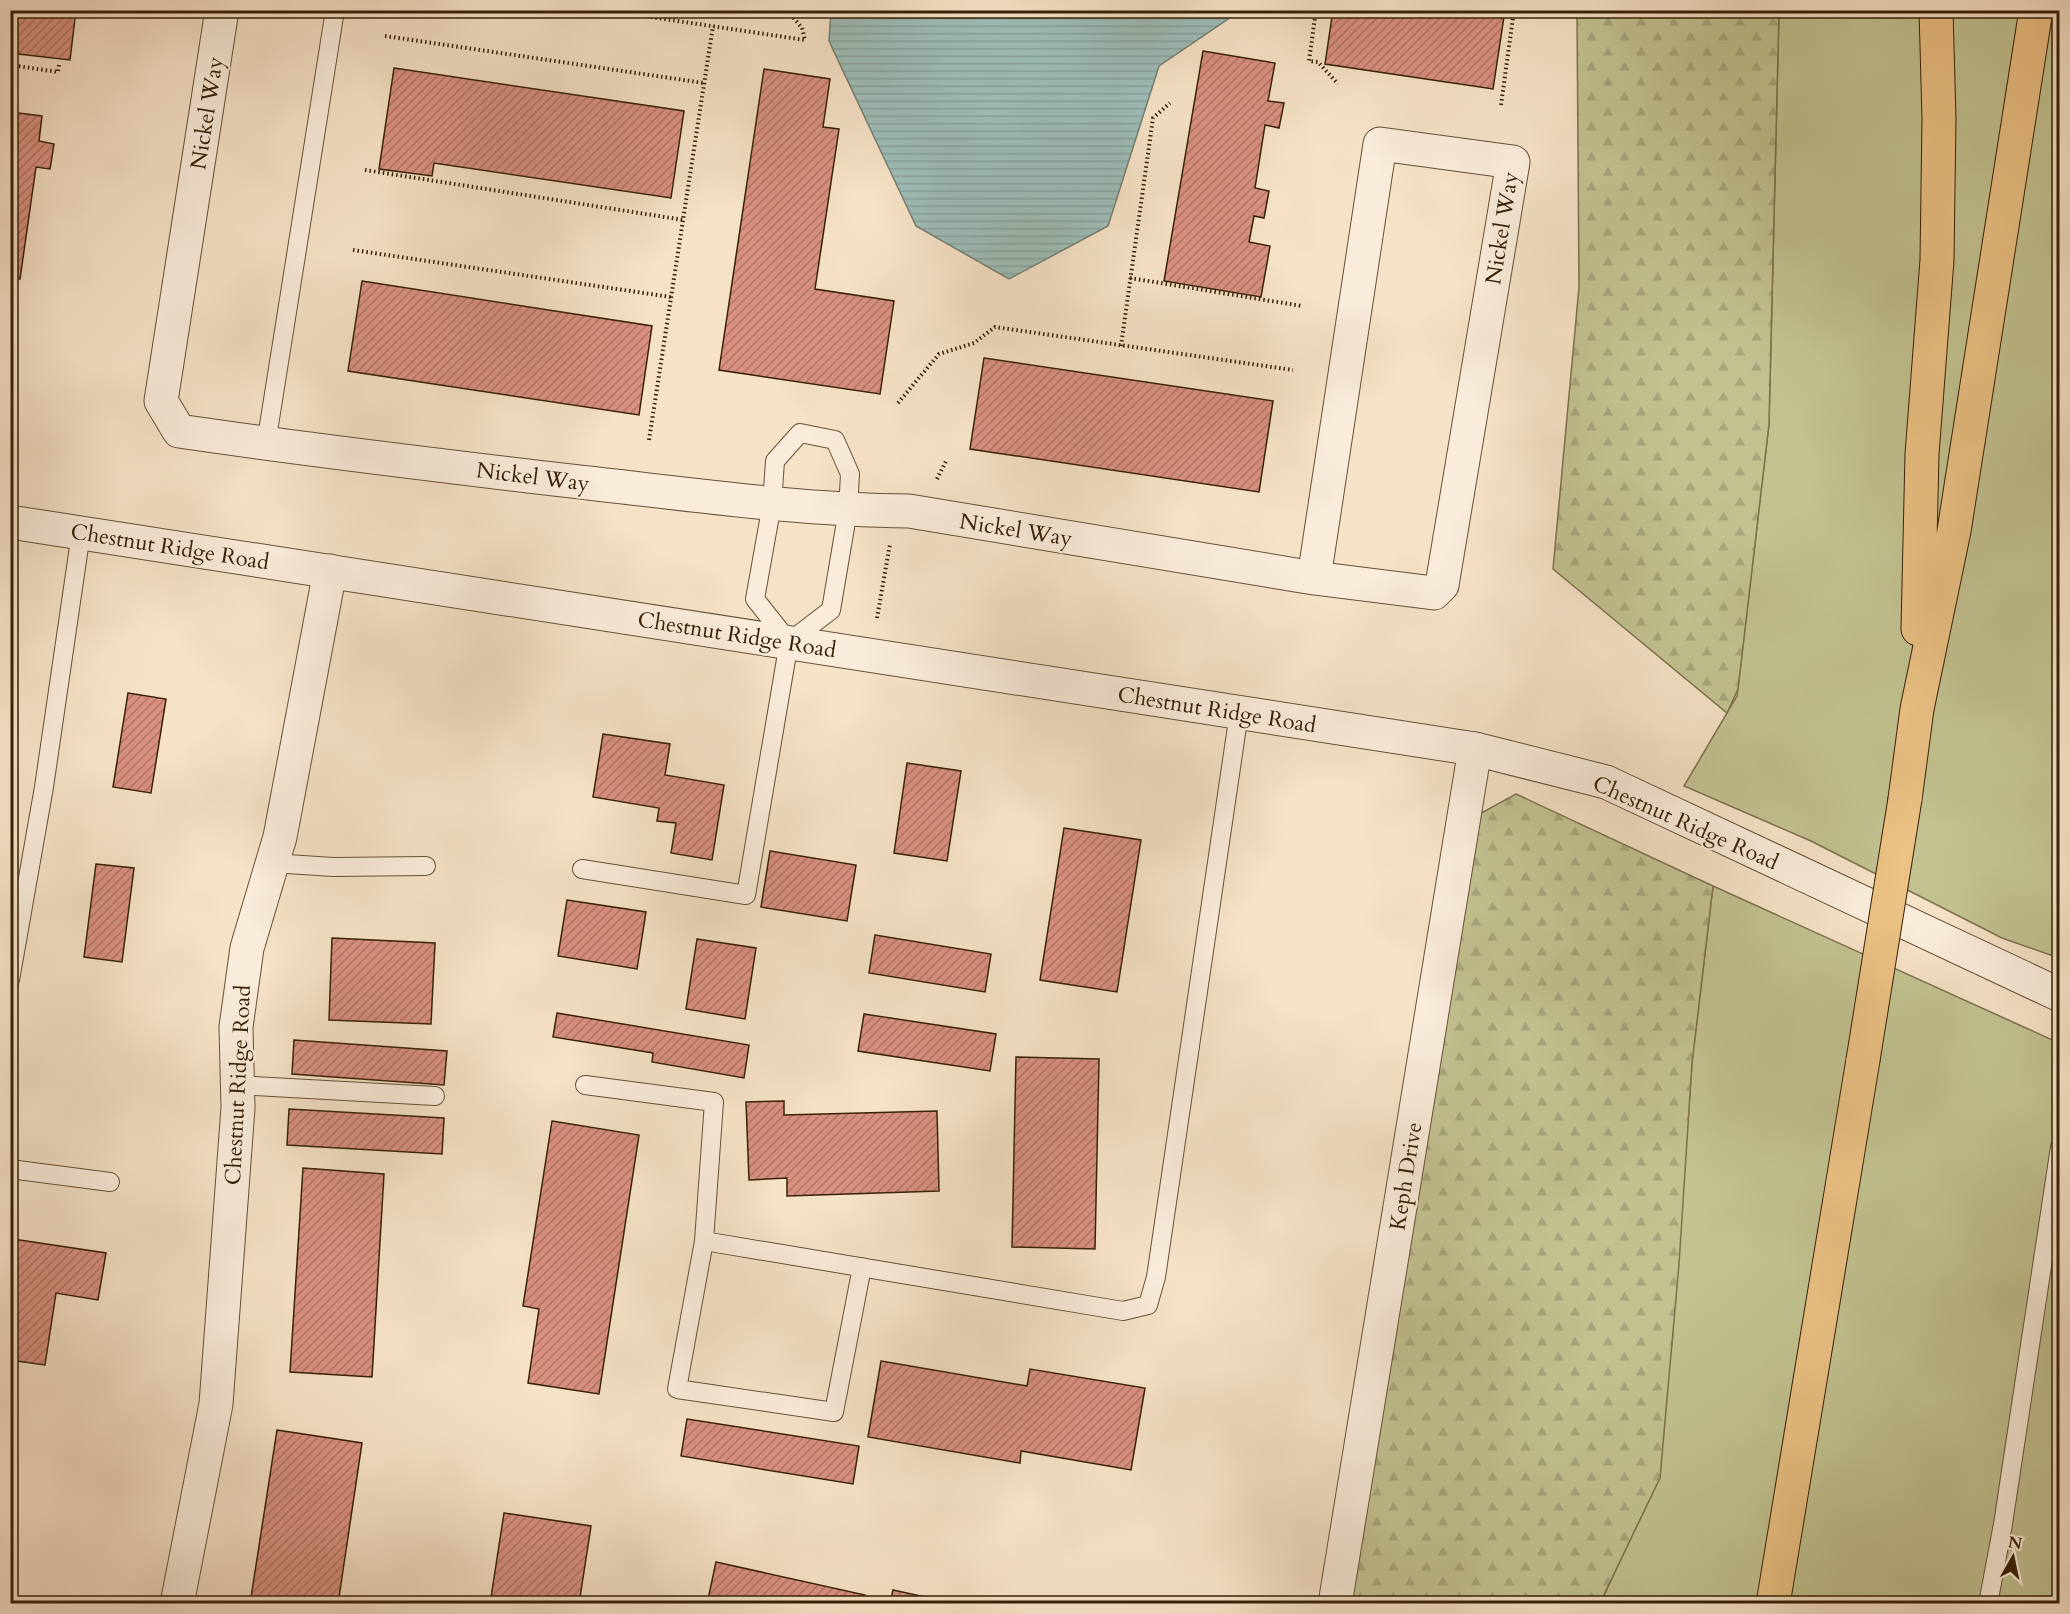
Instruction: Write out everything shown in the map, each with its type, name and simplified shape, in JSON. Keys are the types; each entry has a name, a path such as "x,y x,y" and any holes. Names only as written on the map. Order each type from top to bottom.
{"highway":[{"path":"1917,709 1922,454 1938,228 1940,119 1936,10"},
{"path":"1773,1604 1905,799 1917,709 1954,531 2036,10"}],"street":[{"name":"Nickel Way","path":"222,10 161,401 179,431 266,444 772,504 848,510 909,511 1314,578 1434,593 1443,585 1513,162 1380,144 1314,578"},
{"name":"Chestnut Ridge Road","path":"10,522 1475,749 1606,782 2060,995"},
{"name":"Chestnut Ridge Road","path":"177,1604 216,1404 238,1108 236,1027 247,948 280,837 330,571"},
{"name":"Keph Drive","path":"1335,1604 1475,749"}],"lane":[{"path":"266,444 335,10"},
{"path":"582,869 746,895 789,642 831,609 848,510 850,474 835,440 800,433 775,461 772,504 755,599 789,642"},
{"path":"10,980 44,787 81,533"},
{"path":"704,1241 1123,1311 1149,1305 1156,1277 1239,713"},
{"path":"272,862 333,867 426,866"},
{"path":"237,1085 435,1096"},
{"path":"585,1085 714,1102 704,1241 677,1389 834,1412 862,1268"},
{"path":"1988,1604 2003,1524 2060,1147"},
{"path":"10,1169 110,1182"}],"path":[{"path":"608,10 805,40 802,28 787,10"},
{"path":"651,17 652,10"},
{"path":"1316,10 1309,61 1318,62 1338,84"},
{"path":"1501,105 1514,10"},
{"path":"649,440 713,26"},
{"path":"385,36 704,83"},
{"path":"10,65 58,72 59,64"},
{"path":"1121,346 1152,118 1170,104"},
{"path":"365,170 684,220"},
{"path":"353,250 671,297"},
{"path":"1130,278 1302,306"},
{"path":"898,402 939,354 974,344 995,327 1293,370"}],"green space":[{"path":"1577,11 1779,11 1769,424 1738,689 1727,713 1553,569 1579,287"},
{"path":"1779,11 2059,11 2059,958 2002,938 1811,841 1684,786 1737,696 1769,424"},
{"path":"1516,794 1713,886 1692,1063 1679,1264 1660,1478 1600,1603 1335,1604 1463,823"},
{"path":"1713,886 2059,1043 2059,1603 1600,1604 1626,1548 1672,1344 1692,1063"}],"water":[{"path":"831,10 1240,11 1159,66 1108,226 1009,279 916,226 829,41"}],"building":[{"path":"10,10 76,10 70,60 10,53"},
{"path":"1333,10 1505,10 1493,89 1325,64"},
{"path":"1203,51 1275,63 1268,101 1284,103 1279,128 1265,125 1255,188 1269,191 1264,218 1254,216 1249,242 1270,246 1261,297 1164,281"},
{"path":"394,68 684,111 671,198 434,163 432,176 379,169"},
{"path":"764,69 830,79 823,127 839,129 815,289 894,301 880,394 719,370"},
{"path":"10,112 42,116 39,141 54,144 50,169 36,167 20,279 10,278"},
{"path":"362,281 652,326 639,415 348,371"},
{"path":"984,358 1273,401 1259,492 970,449"},
{"path":"128,693 166,699 151,793 113,787"},
{"path":"603,734 670,744 665,775 724,785 712,860 671,853 676,823 657,821 659,808 593,797"},
{"path":"907,763 961,771 947,861 894,853"},
{"path":"1064,828 1141,840 1117,992 1040,980"},
{"path":"770,851 856,865 847,921 761,907"},
{"path":"96,864 134,868 122,962 84,957"},
{"path":"567,900 646,912 637,969 558,956"},
{"path":"875,935 991,954 985,992 869,973"},
{"path":"332,938 435,943 431,1024 329,1020"},
{"path":"697,939 756,948 745,1019 686,1009"},
{"path":"557,1013 749,1045 744,1078 652,1062 653,1053 553,1037"},
{"path":"864,1014 996,1034 990,1071 858,1051"},
{"path":"294,1040 447,1051 444,1085 292,1074"},
{"path":"1016,1057 1099,1059 1095,1249 1012,1247"},
{"path":"784,1101 784,1115 937,1111 939,1191 787,1196 787,1178 749,1180 746,1102"},
{"path":"289,1109 444,1118 442,1154 287,1145"},
{"path":"552,1121 639,1135 599,1394 528,1383 539,1309 523,1306"},
{"path":"303,1168 384,1174 372,1377 290,1372"},
{"path":"13,1239 106,1253 98,1300 56,1293 45,1365 10,1360"},
{"path":"881,1361 1027,1386 1030,1369 1145,1388 1131,1470 1021,1451 1020,1463 868,1437"},
{"path":"687,1419 859,1446 853,1484 681,1456"},
{"path":"277,1430 362,1443 338,1604 250,1604"},
{"path":"504,1513 591,1526 579,1604 490,1604"},
{"path":"716,1562 865,1595 863,1604 707,1604"},
{"path":"893,1590 930,1598 928,1604 890,1604"}]}
